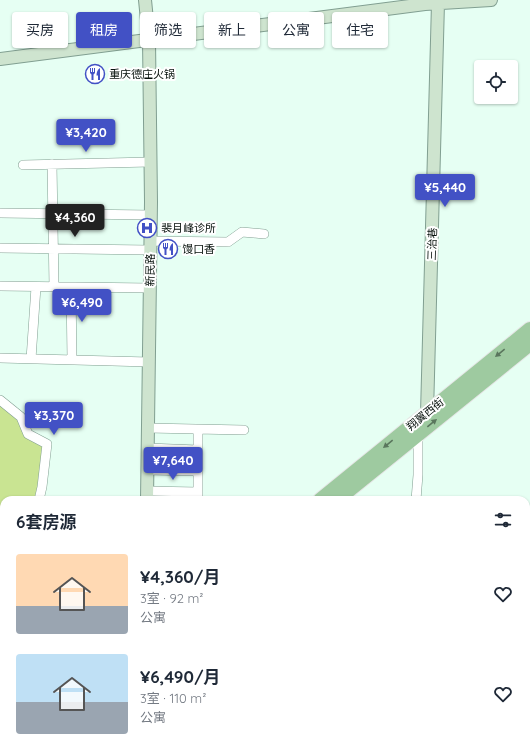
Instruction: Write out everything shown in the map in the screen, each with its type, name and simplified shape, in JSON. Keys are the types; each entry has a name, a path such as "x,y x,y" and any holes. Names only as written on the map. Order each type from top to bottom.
{"main road":[{"name":"新民路","path":"146,0 147,12"},
{"path":"196,30 415,0"},
{"path":"196,31 444,2 491,0"},
{"name":"三治巷","path":"427,413 444,2"},
{"path":"0,53 140,38"},
{"path":"0,59 140,38"},
{"name":"新民路","path":"147,496 150,288 148,48"},
{"name":"翔翼西街","path":"325,496 530,329"},
{"name":"翔翼西街","path":"342,496 530,344"}],"street":[{"path":"23,165 150,162"},
{"path":"52,164 54,287"},
{"path":"0,213 150,215"},
{"path":"0,248 150,246 228,242 242,232 264,234"},
{"path":"0,286 150,288"},
{"path":"31,359 36,287"},
{"path":"71,287 72,360"},
{"path":"0,358 149,362"},
{"path":"0,400 21,417 28,434 47,444 40,496"},
{"path":"148,428 244,430"},
{"path":"147,496 198,496 198,430"},
{"path":"416,496 418,434"},
{"path":"148,448 198,450"},
{"path":"147,470 198,471"}],"green space":[{"path":"0,400 23,419 29,438 47,444 40,496 0,496"}],"place":[{"name":"重庆德庄火锅","path":"95,74"},
{"name":"裴月峰诊所","path":"147,228"},
{"name":"馒口香","path":"168,249"}]}
